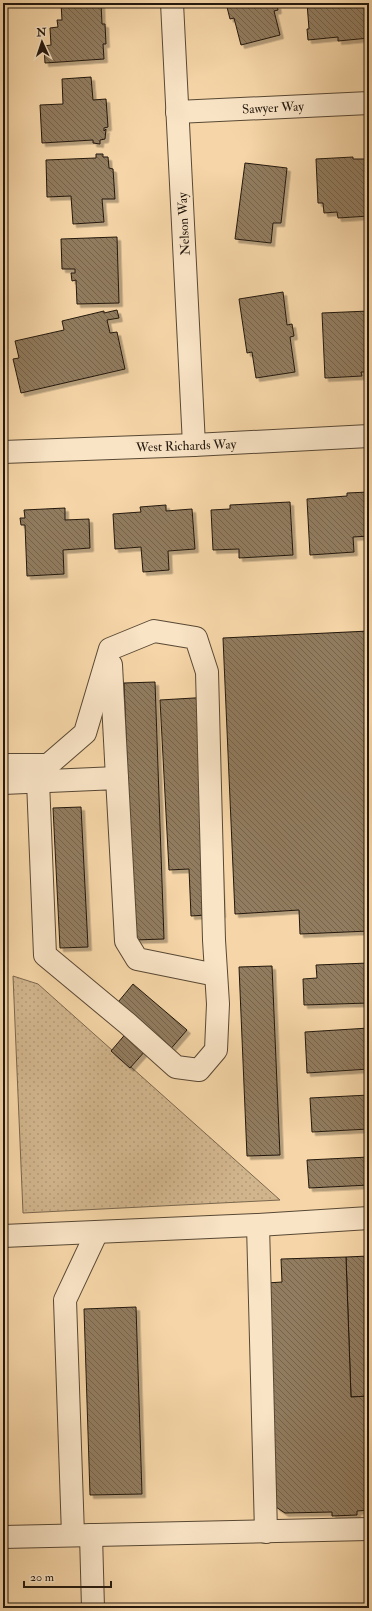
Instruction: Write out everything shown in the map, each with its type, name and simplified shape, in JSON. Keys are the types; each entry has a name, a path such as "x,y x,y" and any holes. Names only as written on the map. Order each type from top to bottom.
{"street":[{"name":"Nelson Way","path":"172,3 194,445"},
{"name":"Sawyer Way","path":"177,112 369,103"},
{"name":"West Richards Way","path":"3,452 194,445 369,436"},
{"path":"38,781 45,955 128,1024 176,1067 199,1070 216,1050 218,1004 214,940 207,672 196,638 154,631 110,649"},
{"path":"3,765 48,765 85,733 110,649"},
{"path":"110,649 126,941 137,959 216,976"},
{"path":"3,783 117,778"},
{"path":"3,1236 258,1225 369,1218"},
{"path":"258,1225 266,1532"},
{"path":"93,1608 82,1535 65,1300 97,1232"},
{"path":"3,1536 369,1529"}],"shaded area":[{"path":"13,976 38,984 280,1200 23,1213"}],"building":[{"path":"61,3 101,3 102,24 105,24 106,44 103,44 104,59 45,63 44,46 51,45 50,28 58,27 57,20 62,20"},
{"path":"226,3 271,3 272,6 277,5 278,10 274,11 280,35 241,45 234,18 230,19"},
{"path":"307,3 369,3 369,38 338,41 338,37 308,40 307,29 309,29"},
{"path":"91,77 93,100 106,99 108,127 104,128 104,131 106,129 105,139 100,140 100,144 93,143 93,140 42,143 40,105 63,104 62,79"},
{"path":"96,154 103,154 103,157 108,157 109,168 113,169 115,199 102,199 104,222 73,224 71,196 47,197 46,160 96,158"},
{"path":"353,157 353,159 366,159 366,161 369,161 369,216 338,218 337,212 324,213 323,203 318,203 316,159"},
{"path":"245,163 287,168 281,223 273,223 271,243 235,239"},
{"path":"117,237 119,303 77,304 76,280 72,281 71,273 75,273 75,269 62,269 61,239"},
{"path":"283,292 287,325 292,324 294,336 290,337 295,372 256,378 252,352 247,353 239,299"},
{"path":"117,310 119,318 107,320 110,333 117,332 125,369 21,393 13,359 19,358 15,341 64,330 62,321 104,311 104,313"},
{"path":"369,311 369,372 361,372 362,376 325,378 322,313"},
{"path":"369,492 369,536 353,537 354,552 310,555 307,499 347,496 347,493"},
{"path":"290,502 293,555 239,558 239,549 213,550 211,510 230,509 230,505"},
{"path":"166,505 166,511 192,509 195,549 168,551 169,570 143,572 141,547 115,549 113,514 141,512 140,507"},
{"path":"65,508 65,520 89,519 90,548 63,550 64,574 27,576 25,525 21,525 20,518 25,518 24,510"},
{"path":"369,631 369,931 300,934 299,910 235,914 223,638"},
{"path":"155,682 164,939 134,940 124,683"},
{"path":"211,697 222,914 191,916 189,869 169,870 160,700"},
{"path":"81,807 88,947 60,948 53,808"},
{"path":"369,963 369,1003 304,1005 303,979 317,978 316,965"},
{"path":"272,966 280,1155 247,1156 239,967"},
{"path":"133,984 187,1030 168,1052 154,1041 130,1068 111,1051 134,1024 114,1007"},
{"path":"369,1028 369,1069 307,1073 305,1032"},
{"path":"369,1095 369,1129 312,1132 310,1098"},
{"path":"369,1157 369,1185 309,1188 307,1160"},
{"path":"369,1256 369,1396 351,1397 346,1257"},
{"path":"346,1257 351,1397 369,1396 369,1510 357,1511 357,1515 332,1516 332,1512 285,1513 276,1507 267,1283 282,1282 281,1259"},
{"path":"136,1307 142,1494 90,1495 84,1309"}]}
